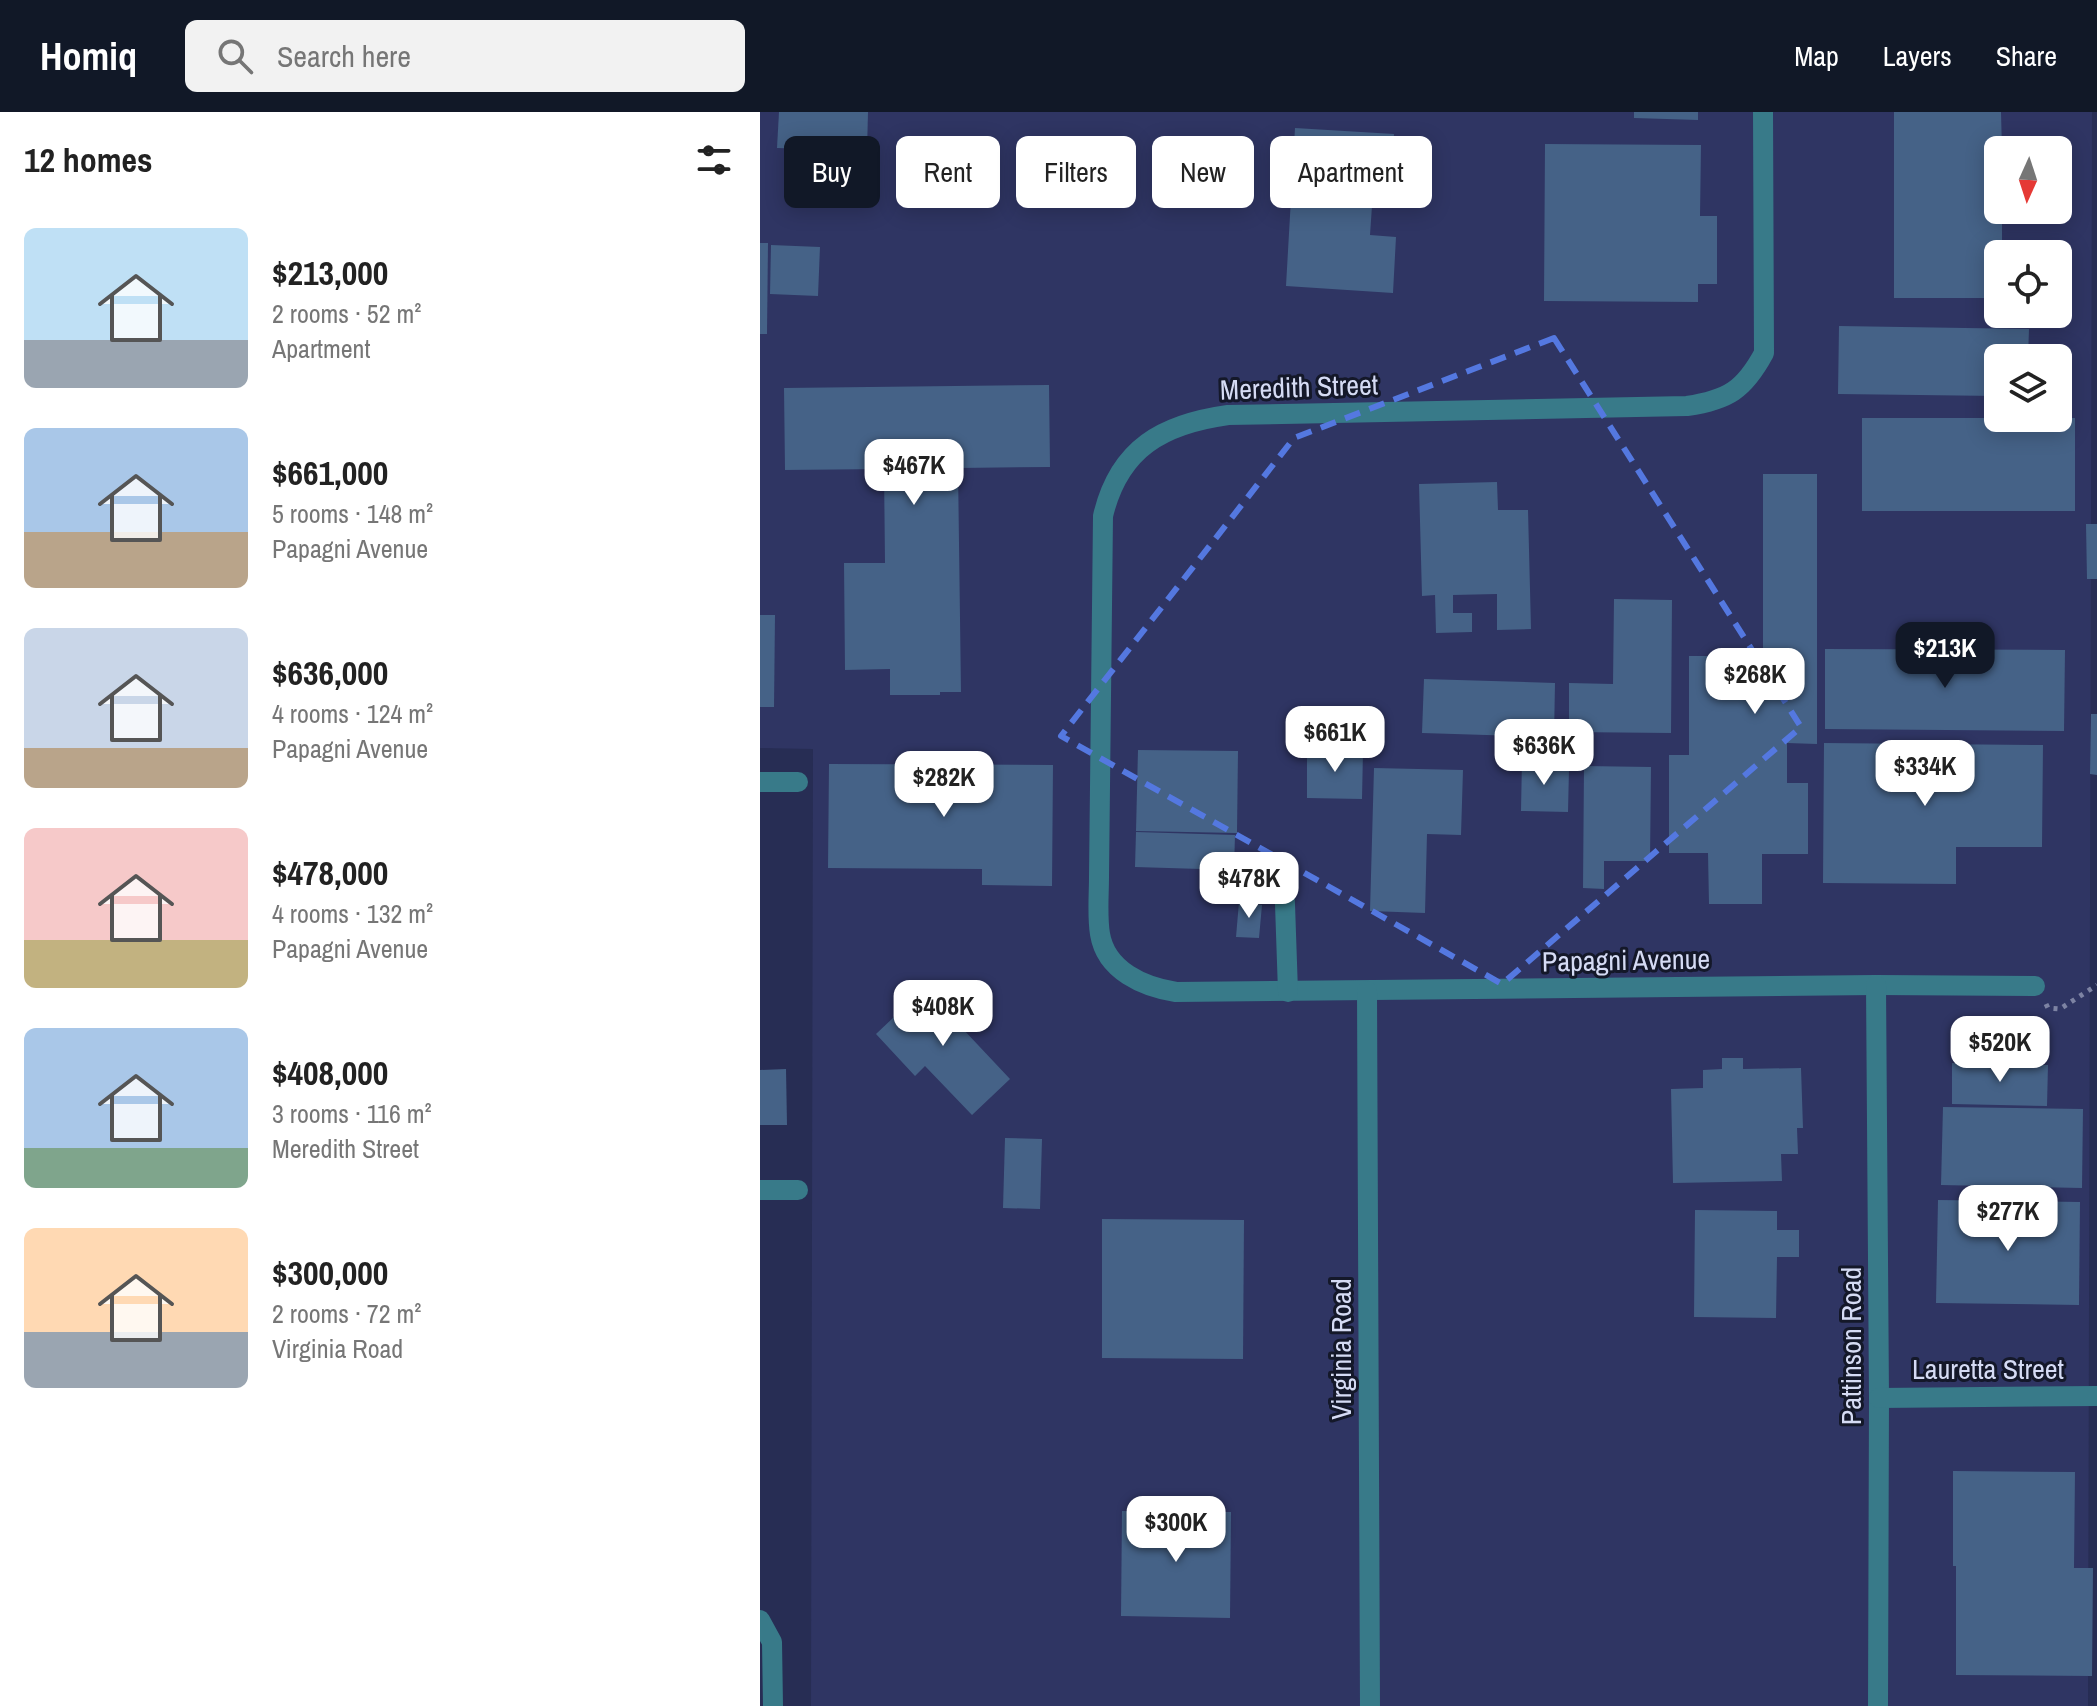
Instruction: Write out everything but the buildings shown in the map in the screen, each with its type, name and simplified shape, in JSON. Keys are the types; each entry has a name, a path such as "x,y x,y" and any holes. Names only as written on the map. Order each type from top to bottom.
{"street":[{"name":"Meredith Street","path":"1138,982 1121,970 1108,954 1100,937 1099,905 1103,516 1110,489 1127,460 1173,428 1199,419 1228,415 1687,406 1715,401 1736,390 1751,376 1764,353 1763,112"},
{"path":"760,782 798,782"},
{"path":"1284,875 1288,992"},
{"name":"Papagni Avenue","path":"1138,982 1176,992 2035,986"},
{"name":"Pattinson Road","path":"1876,985 1878,1706"},
{"name":"Virginia Road","path":"1367,991 1370,1706"},
{"path":"760,1190 798,1190"},
{"name":"Lauretta Street","path":"1879,1398 2097,1396"},
{"path":"760,1620 772,1642 773,1706"}],"path":[{"path":"2035,986 2048,1008 2060,1009 2097,985"}],"highlighted area":[{"path":"1554,338 1801,727 1502,984 1061,736 1294,438"}],"shaded area":[{"path":"760,112 2092,112 2088,1706 811,1706 813,749 760,748"}]}
